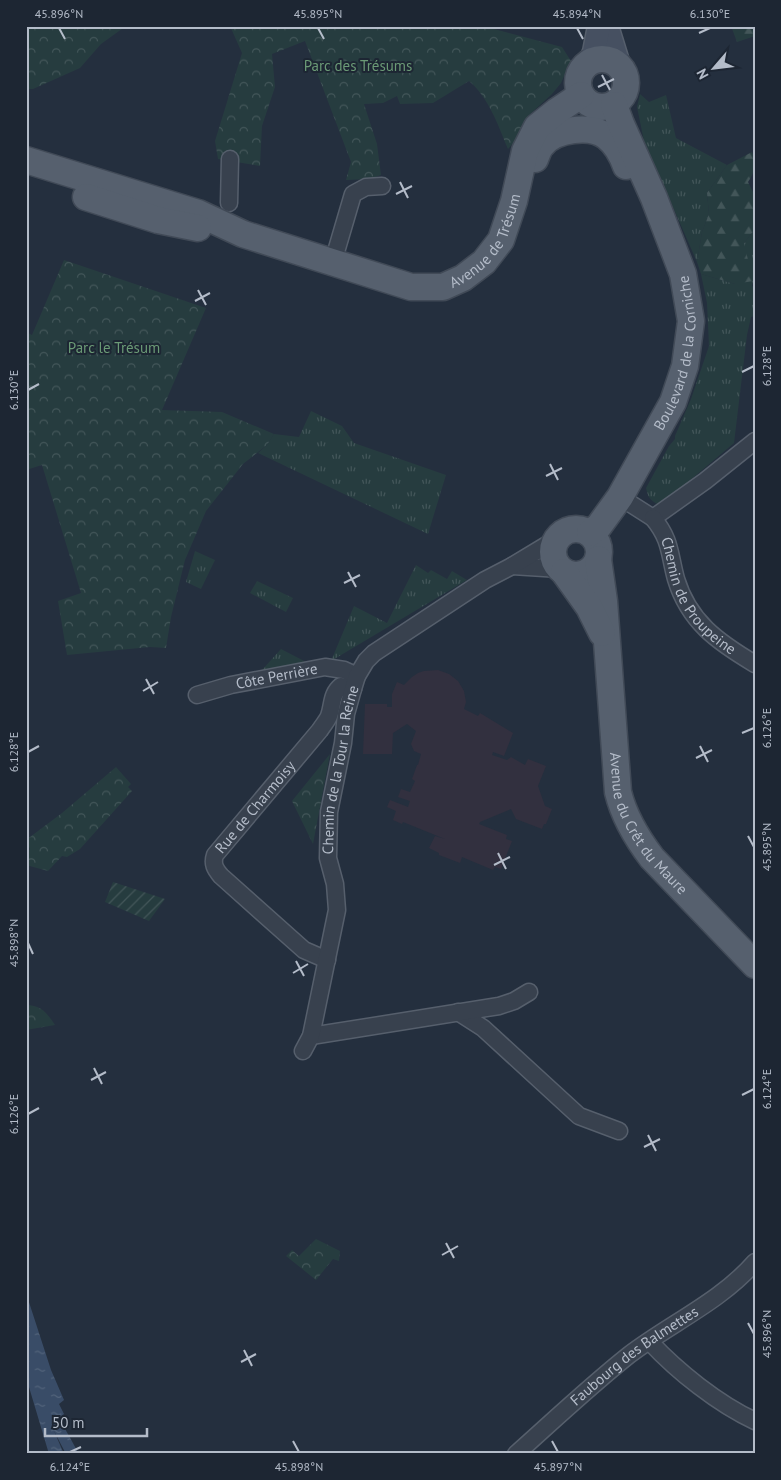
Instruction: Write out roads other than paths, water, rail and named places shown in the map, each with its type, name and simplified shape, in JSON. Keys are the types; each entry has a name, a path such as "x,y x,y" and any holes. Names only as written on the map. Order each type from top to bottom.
{"main road":[{"path":"590,62 599,26"},
{"path":"607,26 619,65 624,72 627,82 626,91 614,105 605,108 596,107 587,102 581,95 578,83 578,77 585,66 590,62 604,59 612,60 619,65"},
{"name":"Avenue de Trésum","path":"27,165 198,212 243,234 411,287 443,287 463,278 484,262 501,240 514,201 525,151 537,127 557,110 581,95"},
{"name":"Boulevard de la Corniche","path":"590,533 602,522 620,496 673,402 685,366 691,321 683,274 654,198 614,105"},
{"path":"520,174 530,168 542,145 552,137 575,130 589,130 605,135 615,145 629,171 654,198"},
{"path":"575,528 583,529 590,533 596,541 599,550 598,559 590,571 577,575 562,571 555,564 553,556 552,549 555,540 560,534 575,528"},
{"name":"Avenue du Crêt du Maure","path":"598,559 604,601 618,792 623,811 652,858 755,965"},
{"name":"Avenue du Crêt du Maure","path":"562,571 575,585 598,622 608,652"}],"street":[{"path":"229,203 230,160"},
{"path":"333,262 353,194 366,187 382,186"},
{"path":"620,496 653,518 705,481 755,441"},
{"name":"Chemin de Proupeine","path":"653,518 664,531 676,578 687,607 711,635 755,664"},
{"name":"Chemin de la Tour la Reine","path":"303,1051 311,1036 337,910 336,884 328,858 329,812 343,743 346,714 355,683 366,661 374,653 485,580 555,540"},
{"path":"512,566 562,571"},
{"name":"Côte Perrière","path":"198,695 231,685 325,667 344,670 355,683"},
{"name":"Rue de Charmoisy","path":"326,960 304,950 221,876 213,861 215,855 320,730 329,716 336,690 341,686 355,683"},
{"path":"311,1036 505,1005 529,992"},
{"path":"458,1012 483,1028 579,1116 619,1132"},
{"name":"Faubourg des Balmettes","path":"516,1454 629,1355 719,1296 755,1262"},
{"path":"650,1342 660,1353 706,1391 755,1421"}],"water":[{"path":"26,1293 51,1370 64,1400 59,1404 64,1414 59,1418 79,1454 66,1454 54,1431 64,1454 49,1454 26,1377"}],"park label":[{"name":"Parc des Trésums","path":"358,66"},
{"name":"Parc le Trésum","path":"114,348"}]}
